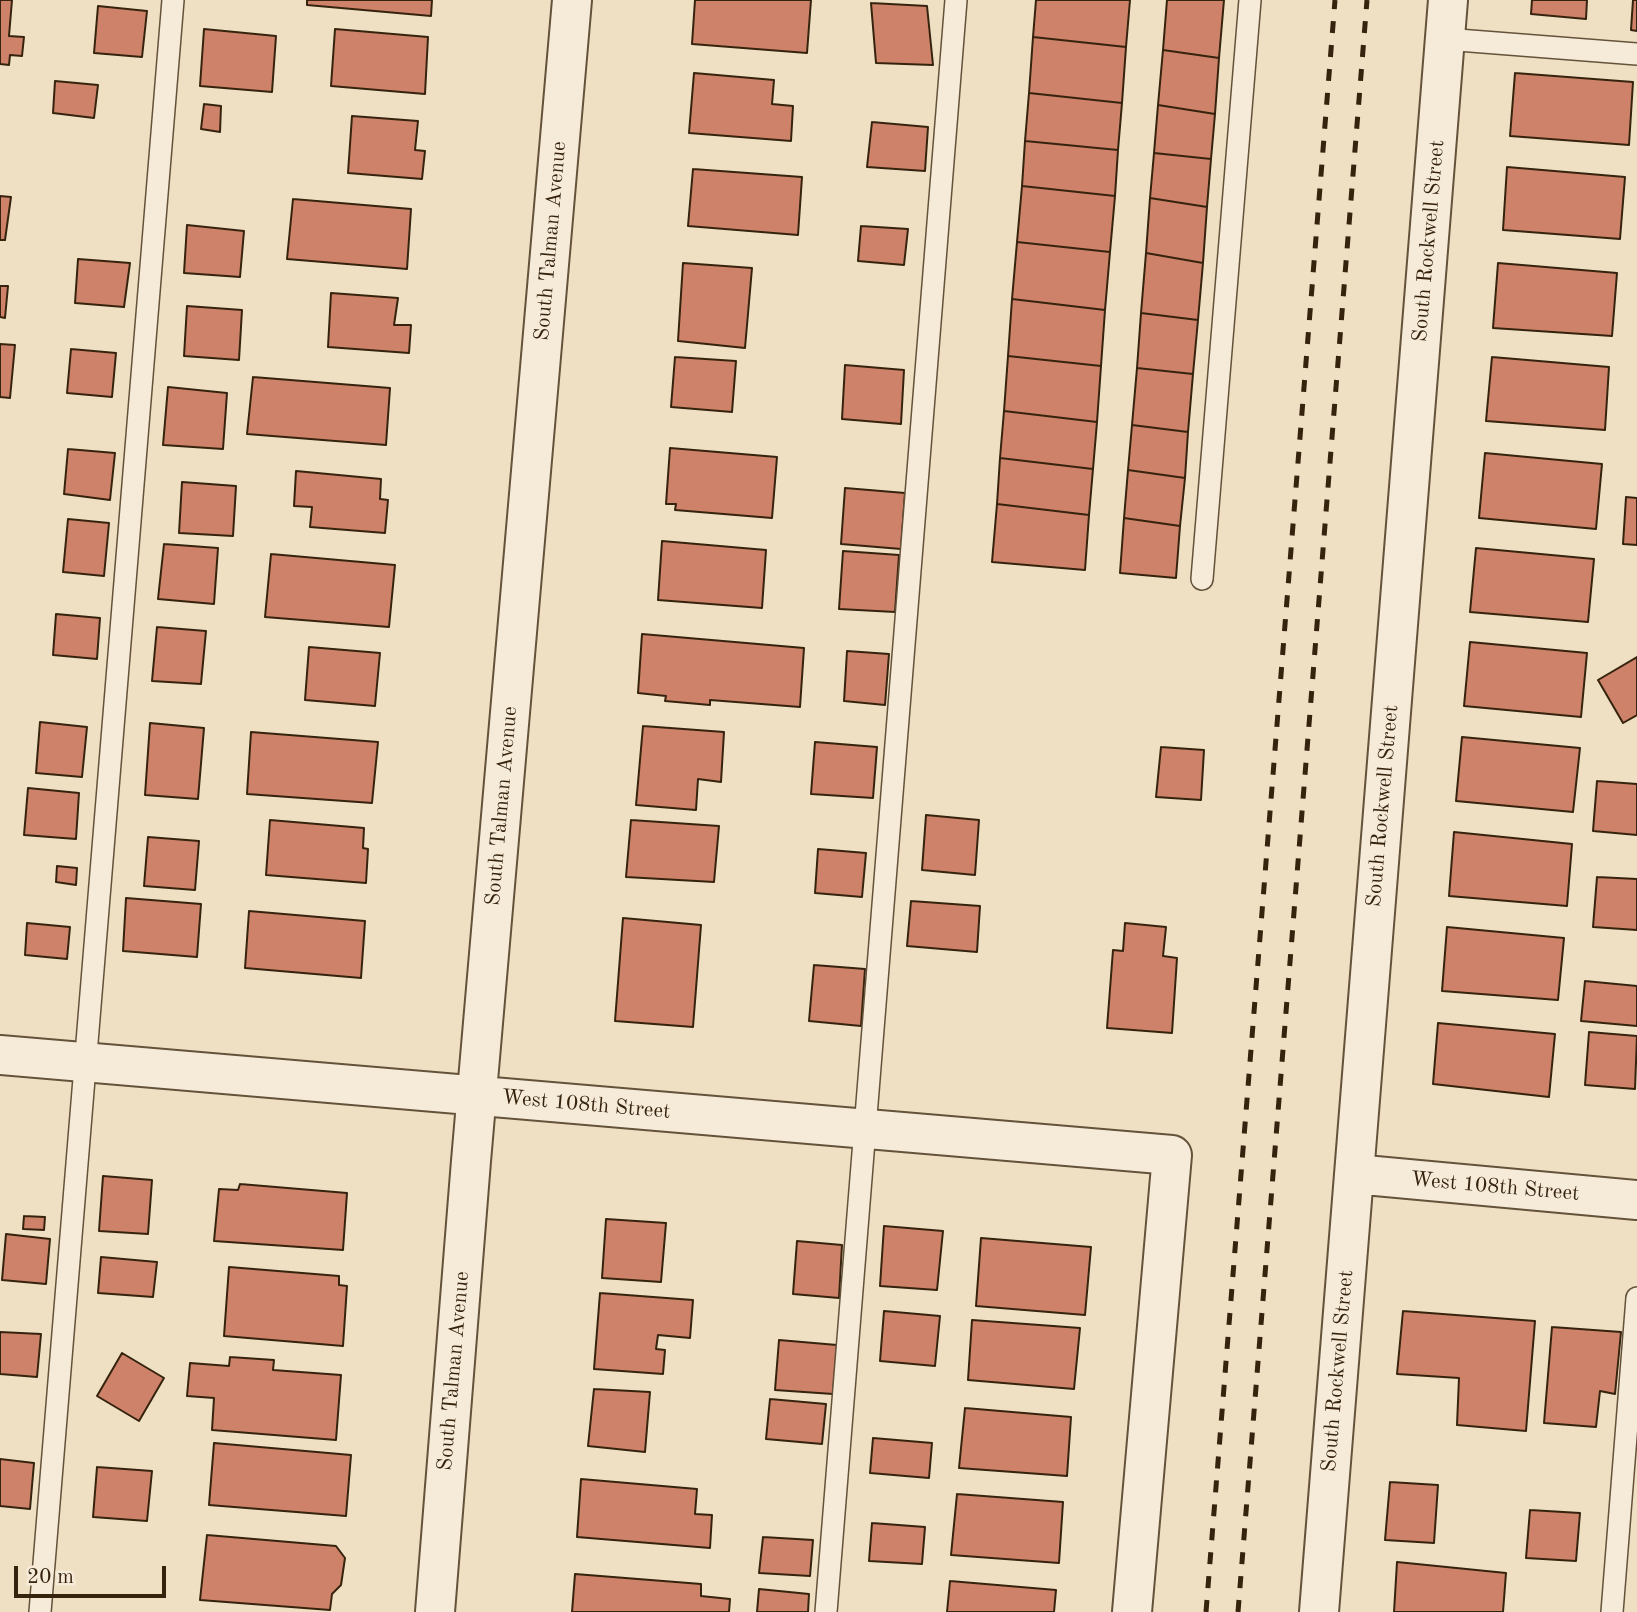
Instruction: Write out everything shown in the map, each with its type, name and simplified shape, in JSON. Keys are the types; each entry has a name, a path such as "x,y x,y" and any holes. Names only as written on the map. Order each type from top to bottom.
{"street":[{"name":"South Talman Avenue","path":"435,1612 572,0"},
{"name":"South Rockwell Street","path":"1319,1612 1448,0"},
{"name":"West 108th Street","path":"0,1055 1172,1155 1132,1612"},
{"name":"West 108th Street","path":"1354,1174 1637,1200"}],"lane":[{"path":"40,1612 173,0"},
{"path":"826,1612 956,0"},
{"path":"1202,579 1250,0"},
{"path":"1445,39 1637,54"},
{"path":"1612,1612 1637,1298"}],"building":[{"path":"0,0 12,0 9,36 24,37 22,56 10,55 9,65 0,64"},
{"path":"307,0 432,0 431,16 307,5"},
{"path":"695,0 811,0 807,53 692,44"},
{"path":"1036,0 1130,0 1126,47 1033,37"},
{"path":"1167,0 1224,0 1219,58 1163,50"},
{"path":"1532,0 1587,0 1586,19 1531,14"},
{"path":"1633,0 1637,0 1637,31 1631,30"},
{"path":"871,3 927,6 933,65 876,63"},
{"path":"98,6 147,11 142,57 94,53"},
{"path":"204,29 276,36 272,92 200,86"},
{"path":"335,29 428,37 425,94 331,86"},
{"path":"1033,37 1126,47 1122,103 1029,93"},
{"path":"1163,50 1219,58 1215,114 1158,105"},
{"path":"694,73 774,80 772,104 793,106 791,141 689,133"},
{"path":"1515,73 1633,82 1629,145 1510,136"},
{"path":"55,81 98,85 94,118 53,113"},
{"path":"1029,93 1122,103 1118,150 1025,141"},
{"path":"204,104 221,106 220,132 201,129"},
{"path":"1158,105 1215,114 1211,159 1154,153"},
{"path":"352,116 418,121 415,150 425,151 422,179 348,173"},
{"path":"872,122 928,127 925,171 867,167"},
{"path":"1025,141 1118,150 1115,196 1022,186"},
{"path":"1154,153 1211,159 1207,207 1150,198"},
{"path":"1507,167 1625,177 1620,239 1503,230"},
{"path":"693,169 802,177 798,235 688,226"},
{"path":"1022,186 1115,196 1110,252 1017,242"},
{"path":"0,196 11,197 5,240 0,240"},
{"path":"1150,198 1207,207 1203,263 1146,253"},
{"path":"293,199 411,209 407,269 287,259"},
{"path":"187,225 244,231 240,277 184,273"},
{"path":"861,226 908,229 904,265 858,261"},
{"path":"1017,242 1110,252 1105,310 1012,299"},
{"path":"1146,253 1203,263 1198,320 1141,313"},
{"path":"78,259 130,263 124,307 75,303"},
{"path":"683,263 752,268 745,348 678,341"},
{"path":"1498,263 1617,273 1612,336 1493,328"},
{"path":"0,286 8,286 5,318 0,317"},
{"path":"331,293 398,298 394,325 411,325 409,353 328,347"},
{"path":"1012,299 1105,310 1101,366 1008,356"},
{"path":"187,306 242,310 239,360 184,356"},
{"path":"1141,313 1198,320 1193,374 1137,368"},
{"path":"0,344 15,345 10,398 0,397"},
{"path":"71,349 116,353 112,397 67,393"},
{"path":"1008,356 1101,366 1097,422 1004,411"},
{"path":"675,357 736,361 732,412 671,407"},
{"path":"1492,357 1609,367 1605,430 1486,421"},
{"path":"845,365 904,370 901,424 842,419"},
{"path":"1137,368 1193,374 1188,432 1132,425"},
{"path":"253,377 390,388 386,445 247,434"},
{"path":"168,387 227,393 223,449 163,445"},
{"path":"1004,411 1097,422 1093,469 1000,458"},
{"path":"1132,425 1188,432 1185,478 1128,470"},
{"path":"670,448 777,457 772,518 675,510 676,504 666,504"},
{"path":"68,449 115,453 110,500 64,494"},
{"path":"1485,453 1602,464 1596,529 1479,518"},
{"path":"1000,458 1093,469 1089,515 997,504"},
{"path":"1128,470 1185,478 1180,526 1124,518"},
{"path":"296,471 381,479 380,499 388,500 385,533 310,527 312,507 294,506"},
{"path":"182,482 236,486 233,536 179,533"},
{"path":"845,488 905,493 901,549 841,544"},
{"path":"1626,497 1637,498 1637,545 1623,544"},
{"path":"997,504 1089,515 1085,570 992,562"},
{"path":"1124,518 1180,526 1176,578 1120,573"},
{"path":"68,519 109,523 104,576 63,572"},
{"path":"662,541 766,550 762,608 658,600"},
{"path":"164,544 218,548 214,604 158,599"},
{"path":"1476,548 1594,559 1588,622 1470,612"},
{"path":"843,551 899,555 895,612 839,609"},
{"path":"271,554 395,565 389,627 265,617"},
{"path":"56,614 100,618 97,659 53,655"},
{"path":"157,627 206,631 201,684 152,681"},
{"path":"642,634 804,648 800,707 710,700 710,705 665,701 666,696 638,693"},
{"path":"1470,642 1587,653 1581,717 1464,706"},
{"path":"309,647 380,653 375,706 305,700"},
{"path":"847,651 889,654 885,705 844,701"},
{"path":"1637,657 1637,715 1623,723 1598,680"},
{"path":"40,722 87,727 82,777 36,773"},
{"path":"150,723 204,728 198,799 145,795"},
{"path":"643,726 724,732 721,782 698,779 696,810 636,805"},
{"path":"251,732 378,742 372,803 247,794"},
{"path":"1462,737 1580,748 1573,812 1456,801"},
{"path":"815,742 877,747 873,798 811,794"},
{"path":"1161,747 1204,750 1201,800 1156,797"},
{"path":"1597,781 1637,784 1637,835 1593,831"},
{"path":"28,788 79,793 76,839 24,835"},
{"path":"926,815 979,820 975,875 922,870"},
{"path":"270,820 364,828 363,848 368,849 366,883 266,875"},
{"path":"631,820 719,826 714,882 626,877"},
{"path":"1454,832 1572,844 1567,906 1449,896"},
{"path":"148,837 199,841 195,890 144,886"},
{"path":"818,849 866,853 862,897 815,893"},
{"path":"57,866 77,868 76,885 56,882"},
{"path":"1597,877 1637,879 1637,930 1593,927"},
{"path":"126,898 201,904 197,957 123,951"},
{"path":"911,901 980,906 977,952 907,946"},
{"path":"249,911 365,921 361,978 245,968"},
{"path":"623,918 701,925 693,1027 615,1021"},
{"path":"27,923 70,927 67,959 25,955"},
{"path":"1125,923 1166,927 1163,956 1177,958 1172,1033 1107,1028 1113,950 1123,951"},
{"path":"1447,927 1564,938 1558,1000 1442,991"},
{"path":"814,965 865,969 861,1026 809,1021"},
{"path":"1585,981 1637,986 1637,1026 1581,1021"},
{"path":"1438,1023 1555,1034 1549,1097 1433,1084"},
{"path":"1589,1032 1637,1036 1635,1089 1585,1085"},
{"path":"103,1176 152,1180 148,1234 99,1231"},
{"path":"240,1184 347,1193 343,1250 214,1241 219,1189 238,1190"},
{"path":"24,1216 45,1217 44,1230 23,1229"},
{"path":"606,1219 666,1223 661,1282 602,1278"},
{"path":"884,1226 943,1231 937,1290 880,1286"},
{"path":"6,1234 50,1239 46,1284 2,1280"},
{"path":"981,1238 1091,1247 1085,1315 976,1306"},
{"path":"797,1241 842,1245 839,1298 793,1294"},
{"path":"101,1257 157,1262 153,1297 98,1293"},
{"path":"229,1267 339,1276 339,1285 347,1286 343,1346 224,1336"},
{"path":"600,1293 693,1300 690,1338 658,1335 656,1349 665,1350 663,1374 594,1369"},
{"path":"884,1311 940,1316 935,1366 880,1361"},
{"path":"1403,1311 1535,1321 1526,1431 1457,1425 1459,1378 1397,1374"},
{"path":"972,1320 1080,1328 1074,1389 968,1380"},
{"path":"1552,1327 1621,1332 1615,1394 1600,1391 1596,1427 1544,1423"},
{"path":"0,1332 41,1334 37,1377 0,1374"},
{"path":"779,1340 837,1345 833,1394 775,1390"},
{"path":"122,1353 164,1378 139,1421 97,1396"},
{"path":"230,1357 274,1360 273,1370 341,1375 336,1440 212,1430 214,1398 187,1396 190,1363 229,1366"},
{"path":"594,1389 650,1392 645,1452 588,1446"},
{"path":"770,1399 826,1404 822,1444 766,1439"},
{"path":"965,1408 1071,1417 1067,1476 959,1468"},
{"path":"873,1438 932,1443 929,1478 870,1473"},
{"path":"214,1443 351,1455 346,1516 209,1505"},
{"path":"0,1459 34,1463 30,1509 0,1506"},
{"path":"97,1467 152,1471 147,1521 93,1517"},
{"path":"581,1479 697,1489 695,1514 712,1515 710,1548 577,1537"},
{"path":"1390,1482 1438,1485 1434,1543 1385,1540"},
{"path":"957,1494 1063,1502 1059,1563 951,1555"},
{"path":"1530,1510 1580,1513 1576,1561 1526,1558"},
{"path":"872,1523 925,1527 922,1564 869,1561"},
{"path":"207,1535 336,1546 345,1558 341,1585 332,1594 330,1610 200,1600"},
{"path":"763,1537 813,1540 810,1576 759,1573"},
{"path":"1397,1562 1506,1573 1503,1612 1394,1612"},
{"path":"575,1574 701,1584 701,1596 730,1599 729,1612 572,1612"},
{"path":"950,1581 1056,1590 1054,1612 947,1612"},
{"path":"759,1589 809,1594 808,1612 757,1612"}],"railway":[{"path":"1206,1612 1335,0"},
{"path":"1238,1612 1367,0"}]}
